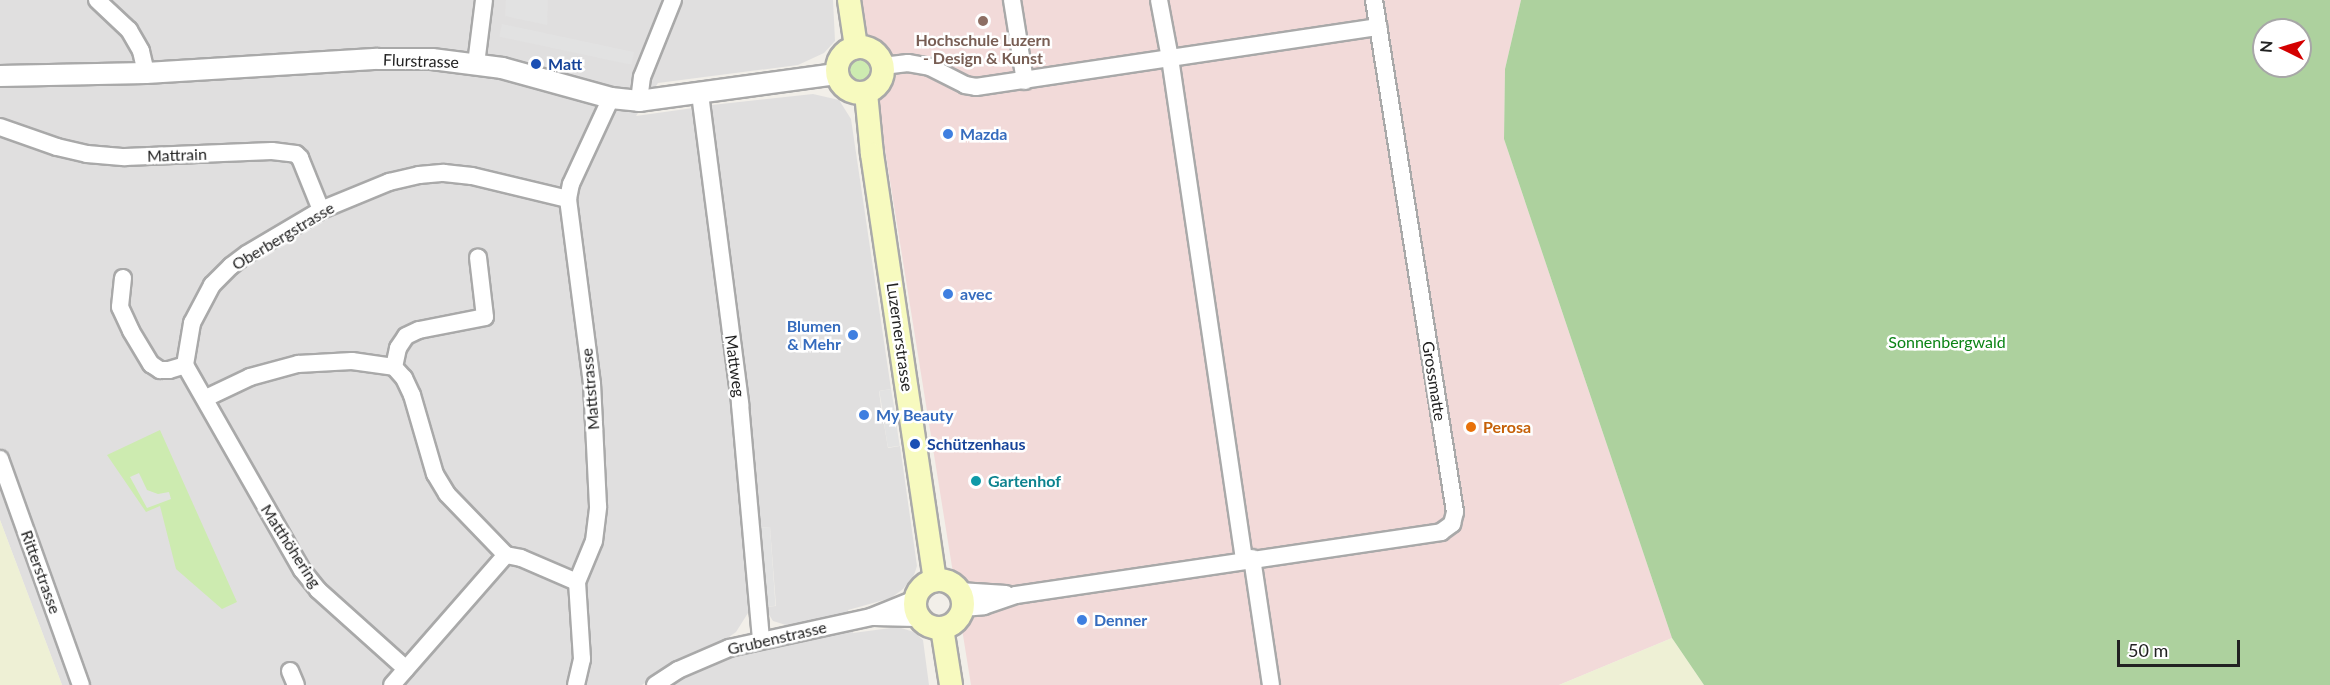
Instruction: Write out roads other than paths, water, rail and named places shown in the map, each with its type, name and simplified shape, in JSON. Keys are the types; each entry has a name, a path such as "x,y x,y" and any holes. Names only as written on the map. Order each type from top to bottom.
{"main road":[{"path":"849,0 856,47"},
{"path":"856,47 871,49 883,66 878,85 867,93 852,92 844,88 836,74 839,59 843,53 856,47"},
{"name":"Luzernerstrasse","path":"867,93 872,154 935,580"},
{"path":"935,580 948,582 961,600 955,622 942,628 926,626 916,608 922,586 935,580"},
{"path":"942,628 951,685"}],"street":[{"path":"97,0 129,30 141,51 146,73"},
{"path":"476,64 484,0"},
{"path":"639,100 642,76 673,0"},
{"path":"1012,0 1025,81"},
{"path":"1159,0 1248,559 1271,685"},
{"name":"Grossmatte","path":"961,600 984,606 1016,595 1441,532 1452,524 1455,512 1374,0"},
{"path":"883,66 908,63 930,67 965,85 976,87 1379,27"},
{"name":"Flurstrasse","path":"0,76 146,73 403,58 502,68 611,98 639,100 700,94 836,74"},
{"name":"Mattweg","path":"700,94 740,404 761,639"},
{"name":"Mattstrasse","path":"576,685 582,659 577,582 594,542 598,506 592,384 568,199 571,184 611,98"},
{"name":"Mattrain","path":"0,127 57,147 124,158 272,151 296,154 300,158 321,210"},
{"name":"Oberbergstrasse","path":"185,364 192,323 212,285 239,260 321,210 389,182 419,175 444,173 472,176 568,199"},
{"path":"394,367 398,348 406,336 419,330 485,317 478,257"},
{"path":"123,278 120,307 131,331 151,364 160,370 169,370 185,364"},
{"path":"206,398 250,378 298,364 352,361 394,367 404,378 412,395 435,474 447,494 506,555 521,558 577,582"},
{"name":"Matthöhering","path":"185,364 302,570 318,590 406,669"},
{"name":"Ritterstrasse","path":"0,459 81,685"},
{"path":"392,685 506,555"},
{"name":"Grubenstrasse","path":"655,685 678,670 718,652 761,639 916,608"}],"place":[{"name":"Hochschule Luzern - Design & Kunst","path":"983,21"},
{"name":"Matt","path":"536,64"},
{"name":"Mazda","path":"948,134"},
{"name":"avec","path":"948,294"},
{"name":"Blumen & Mehr","path":"853,335"},
{"name":"My Beauty","path":"864,415"},
{"name":"Perosa","path":"1471,427"},
{"name":"Schützenhaus","path":"915,444"},
{"name":"Gartenhof","path":"976,481"},
{"name":"Denner","path":"1082,620"}],"park label":[{"name":"Sonnenbergwald","path":"1947,342"}]}
